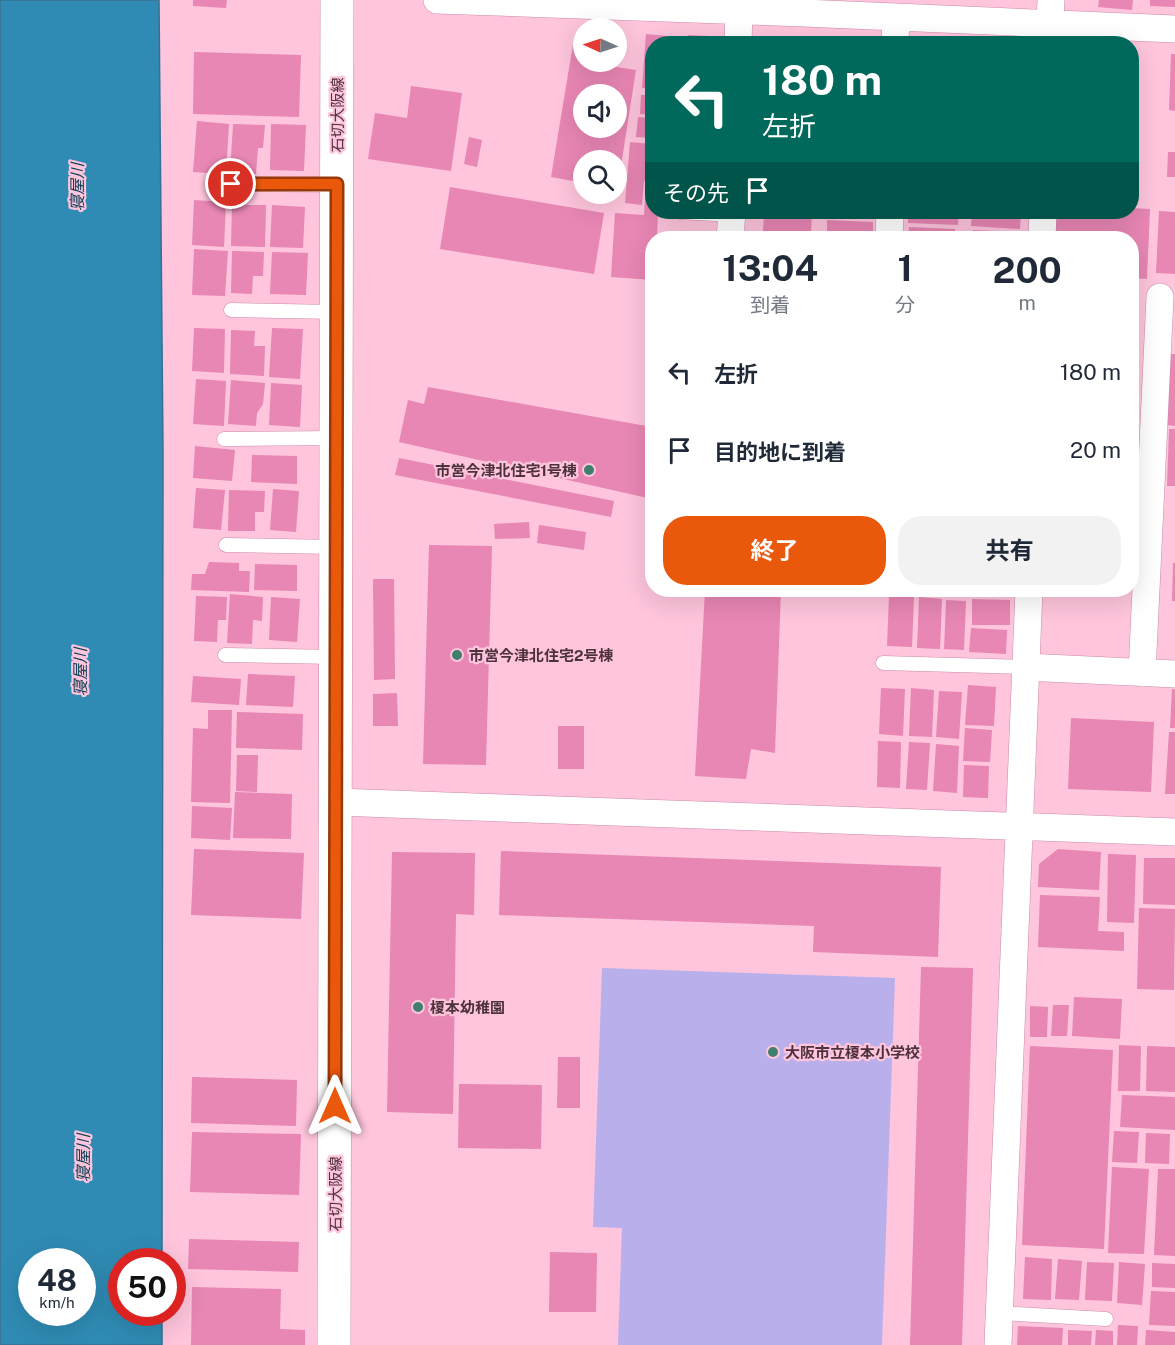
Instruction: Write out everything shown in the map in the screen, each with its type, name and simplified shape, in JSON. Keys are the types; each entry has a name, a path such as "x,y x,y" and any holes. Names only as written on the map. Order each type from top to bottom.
{"main road":[{"name":"石切大阪線","path":"334,1345 337,0"}],"street":[{"path":"437,0 739,10 804,6 896,17 1175,29"},
{"path":"738,36 739,10"},
{"path":"895,36 896,17"},
{"path":"1142,673 1160,297"},
{"path":"998,1345 1029,597"},
{"path":"1025,667 1175,674"},
{"path":"336,802 1175,832"}],"lane":[{"path":"231,184 337,184"},
{"path":"716,219 731,222"},
{"path":"231,310 337,312"},
{"path":"224,439 337,438"},
{"path":"226,545 337,547"},
{"path":"225,655 336,657"},
{"path":"882,663 1025,667"},
{"path":"999,1312 1106,1319"}],"shaded area":[{"path":"602,968 895,978 882,1345 618,1345 622,1228 593,1227"}],"water":[{"name":"寝屋川","path":"0,0 159,0 163,451 162,1248 108,1248 108,1326 162,1326 162,1345 0,1345"}],"building":[{"path":"193,0 227,0 226,8 193,6"},
{"path":"1099,0 1133,0 1132,10 1098,7"},
{"path":"1150,0 1175,0 1175,7 1150,6"},
{"path":"573,44 573,72 636,70 627,128 627,84 573,84 573,138 625,138 623,150 573,150 573,181 551,177"},
{"path":"645,48 645,88 642,88"},
{"path":"194,52 301,55 299,117 193,114"},
{"path":"1171,54 1175,54 1175,111 1169,110"},
{"path":"411,86 462,93 451,171 368,159 375,113 407,118"},
{"path":"641,95 645,95 645,114 640,114"},
{"path":"638,117 645,118 645,138 636,137"},
{"path":"197,121 229,124 226,174 193,172"},
{"path":"233,124 265,125 263,148 258,148 256,174 230,173"},
{"path":"271,124 306,125 304,171 270,170"},
{"path":"469,137 482,140 477,167 464,164"},
{"path":"630,142 645,143 645,181 642,205 627,203"},
{"path":"1168,152 1175,152 1175,177 1167,177"},
{"path":"450,187 604,213 594,274 440,249"},
{"path":"194,200 226,202 224,247 192,245"},
{"path":"645,200 645,219 658,219 657,231 645,231 645,279 611,277 615,213 644,215"},
{"path":"232,205 266,205 265,247 231,246"},
{"path":"272,205 305,207 303,248 270,247"},
{"path":"1139,208 1150,209 1147,279 1139,278 1139,231 1055,231 1056,219 1139,219"},
{"path":"1159,211 1175,212 1175,274 1156,273"},
{"path":"764,219 812,219 811,231 763,231"},
{"path":"908,219 958,219 958,225 908,223"},
{"path":"972,219 1021,219 1020,229 971,226"},
{"path":"827,220 873,222 873,231 827,231"},
{"path":"909,227 955,229 955,231 909,231"},
{"path":"194,249 228,251 225,296 192,295"},
{"path":"232,251 264,252 263,276 253,276 252,294 231,293"},
{"path":"272,252 308,253 306,295 270,294"},
{"path":"194,328 225,329 224,373 192,371"},
{"path":"272,328 303,329 300,379 269,377"},
{"path":"231,330 255,331 254,346 265,346 264,376 230,374"},
{"path":"1170,354 1175,354 1175,426 1167,425"},
{"path":"196,379 226,381 224,426 193,424"},
{"path":"231,380 265,383 263,404 257,413 256,426 228,424"},
{"path":"271,383 302,385 300,427 269,425"},
{"name":"市営今津北住宅1号棟","path":"428,387 645,426 645,497 399,442 408,400 424,404"},
{"path":"1169,429 1175,429 1175,486 1167,486"},
{"path":"195,446 235,450 232,481 193,478"},
{"path":"252,455 297,456 297,484 251,482"},
{"path":"399,458 614,501 611,517 395,475"},
{"path":"196,488 225,490 221,530 193,528"},
{"path":"273,489 299,491 296,532 270,530"},
{"path":"229,490 265,491 264,512 255,512 255,531 228,531"},
{"path":"529,522 530,538 495,539 494,524"},
{"path":"539,525 586,532 584,550 537,543"},
{"name":"市営今津北住宅2号棟","path":"429,545 492,546 486,765 423,764"},
{"path":"209,562 239,563 239,571 250,571 249,592 191,590 192,574 205,574"},
{"path":"1173,563 1175,563 1175,601 1172,601"},
{"path":"255,564 297,565 297,591 254,590"},
{"path":"373,579 394,579 395,679 374,680"},
{"path":"230,594 263,597 262,621 253,620 252,644 227,643"},
{"path":"196,596 227,597 226,620 218,620 217,642 194,641"},
{"path":"271,597 300,599 297,642 269,640"},
{"path":"705,597 781,597 775,753 751,749 746,779 695,776"},
{"path":"889,597 914,597 912,647 887,646"},
{"path":"919,597 942,599 940,649 917,648"},
{"path":"972,599 1010,600 1010,625 972,625"},
{"path":"946,600 966,601 964,650 944,649"},
{"path":"971,628 1007,630 1006,654 969,652"},
{"path":"248,674 295,676 293,707 246,705"},
{"path":"193,676 241,679 239,705 191,702"},
{"path":"968,685 996,687 994,726 965,725"},
{"path":"881,688 905,689 903,736 879,734"},
{"path":"911,688 934,690 932,737 909,736"},
{"path":"1172,689 1175,689 1175,728 1170,728"},
{"path":"939,691 962,692 959,739 936,737"},
{"path":"397,693 398,726 373,726 373,694"},
{"path":"208,710 232,710 230,803 191,802 193,728 208,729"},
{"path":"237,712 303,714 302,750 236,748"},
{"path":"1071,718 1154,722 1151,792 1068,789"},
{"path":"558,726 584,726 584,769 558,769"},
{"path":"965,728 992,730 990,762 963,761"},
{"path":"1169,732 1175,732 1175,794 1165,794"},
{"path":"878,741 901,742 900,788 877,787"},
{"path":"909,742 930,743 927,790 906,789"},
{"path":"936,744 959,746 957,793 933,791"},
{"path":"237,755 258,755 257,792 236,791"},
{"path":"964,765 989,766 988,798 963,797"},
{"path":"235,792 292,794 291,839 233,838"},
{"path":"192,806 232,808 230,840 191,838"},
{"path":"194,849 304,853 301,919 191,915"},
{"path":"1058,849 1101,852 1099,890 1038,887 1039,864"},
{"path":"501,851 941,867 938,957 813,952 814,926 499,915"},
{"path":"392,852 475,853 474,915 456,914 453,1114 387,1112"},
{"path":"1108,854 1136,855 1134,923 1107,922"},
{"path":"1144,858 1175,858 1175,905 1143,904"},
{"path":"1040,895 1100,897 1098,931 1124,932 1124,951 1038,947"},
{"path":"1139,908 1175,909 1174,990 1137,989"},
{"path":"921,967 973,968 962,1345 910,1345"},
{"path":"1074,997 1122,999 1120,1039 1072,1036"},
{"path":"1053,1005 1069,1005 1067,1036 1051,1036"},
{"path":"1030,1006 1048,1007 1047,1037 1030,1037"},
{"path":"1119,1045 1141,1046 1140,1091 1118,1091"},
{"path":"1030,1046 1113,1050 1104,1249 1022,1245"},
{"path":"1147,1046 1175,1047 1175,1092 1146,1091"},
{"path":"558,1057 580,1057 580,1108 557,1108"},
{"path":"192,1077 297,1080 296,1126 191,1123"},
{"path":"459,1084 542,1085 541,1149 458,1148"},
{"path":"1122,1095 1175,1097 1175,1130 1120,1127"},
{"path":"1114,1131 1139,1132 1137,1163 1112,1162"},
{"path":"192,1132 301,1134 299,1195 190,1192"},
{"path":"1146,1133 1170,1134 1169,1164 1145,1163"},
{"path":"1112,1167 1149,1169 1144,1254 1108,1253"},
{"path":"1158,1169 1175,1169 1175,1256 1154,1255"},
{"path":"189,1239 299,1242 298,1272 188,1269"},
{"path":"550,1252 597,1253 596,1312 549,1312"},
{"path":"1025,1257 1052,1259 1051,1300 1023,1299"},
{"path":"1058,1259 1082,1261 1079,1300 1055,1299"},
{"path":"1087,1262 1114,1263 1112,1301 1085,1300"},
{"path":"1119,1262 1145,1264 1142,1305 1117,1303"},
{"path":"1152,1263 1175,1264 1175,1288 1152,1287"},
{"path":"192,1287 281,1289 280,1329 305,1330 305,1345 191,1345"},
{"path":"1151,1291 1175,1292 1175,1326 1149,1325"},
{"path":"1118,1325 1138,1326 1137,1345 1117,1345"},
{"path":"1018,1326 1063,1328 1062,1345 1017,1345"},
{"path":"1068,1330 1092,1331 1091,1345 1068,1345"},
{"path":"1096,1330 1113,1331 1113,1345 1095,1345"},
{"path":"1146,1330 1175,1332 1175,1345 1145,1345"}],"place":[{"name":"市営今津北住宅1号棟","path":"589,470"},
{"name":"市営今津北住宅2号棟","path":"457,655"},
{"name":"榎本幼稚園","path":"418,1007"},
{"name":"大阪市立榎本小学校","path":"773,1052"}],"route":[{"path":"231,184 337,184 335,1106"}]}
